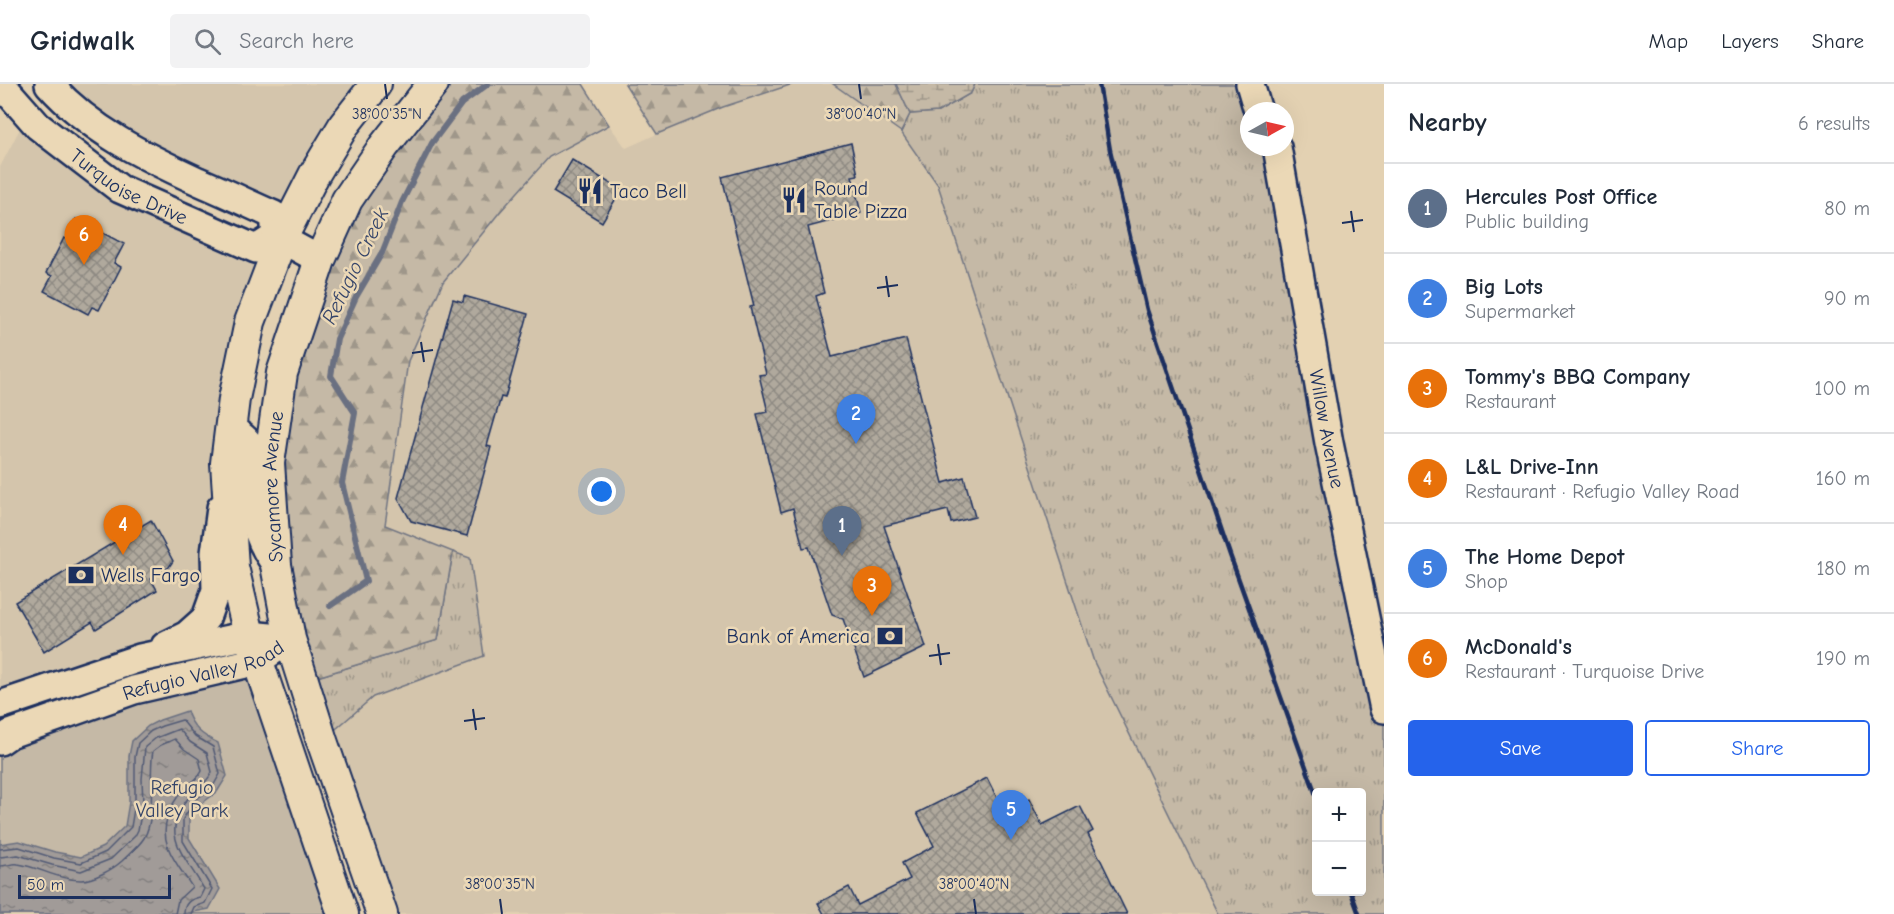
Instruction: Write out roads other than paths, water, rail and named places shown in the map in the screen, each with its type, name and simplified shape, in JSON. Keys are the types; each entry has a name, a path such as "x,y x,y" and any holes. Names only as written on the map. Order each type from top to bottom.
{"main road":[{"path":"343,914 254,648 233,567 226,463 234,399 250,322 279,237 344,125 376,84"},
{"name":"Sycamore Avenue","path":"382,914 322,741 290,639 276,565 270,463 282,373 320,260 347,200 384,146 433,84"}],"street":[{"name":"Turquoise Drive","path":"1,84 38,126 120,189 256,249 279,237 274,215 145,157 106,134 49,84"},
{"path":"1250,84 1255,102"},
{"path":"1267,84 1270,102"},
{"path":"1271,156 1288,215"},
{"name":"Willow Avenue","path":"1278,156 1329,442 1384,709"},
{"path":"279,237 320,260"},
{"path":"230,430 239,434 252,448 252,493 256,529 265,549 276,565"},
{"path":"140,658 187,635 206,618 216,590 215,553 226,463"},
{"name":"Refugio Valley Road","path":"0,741 10,734 134,690 254,648 290,639"},
{"name":"Refugio Valley Road","path":"0,705 140,658 254,648"}],"water":[{"path":"187,711 199,731 218,743 227,776 217,792 201,804 189,819 189,838 220,889 209,909 183,914 158,912 153,914 0,914 0,844 19,841 81,857 103,847 125,826 129,802 129,756 132,741 148,726"}],"waterway":[{"name":"Refugio Creek","path":"330,606 366,581 342,483 355,413 331,376 337,339 356,297 382,253 402,202 432,143 462,103 488,84"}],"railway":[{"path":"1099,84 1110,150 1147,310 1230,555 1313,788"},
{"path":"1352,896 1359,914"}],"place":[{"name":"Taco Bell","path":"590,191"},
{"name":"Round Table Pizza","path":"794,200"},
{"name":"McDonald's","path":"84,265"},
{"name":"Big Lots","path":"856,444"},
{"name":"L&L Drive-Inn","path":"123,555"},
{"name":"Hercules Post Office","path":"842,556"},
{"name":"Wells Fargo","path":"81,575"},
{"name":"Tommy's BBQ Company","path":"872,616"},
{"name":"Bank of America","path":"890,636"},
{"name":"The Home Depot","path":"1011,840"}],"park label":[{"name":"Refugio Valley Park","path":"182,798"}]}
